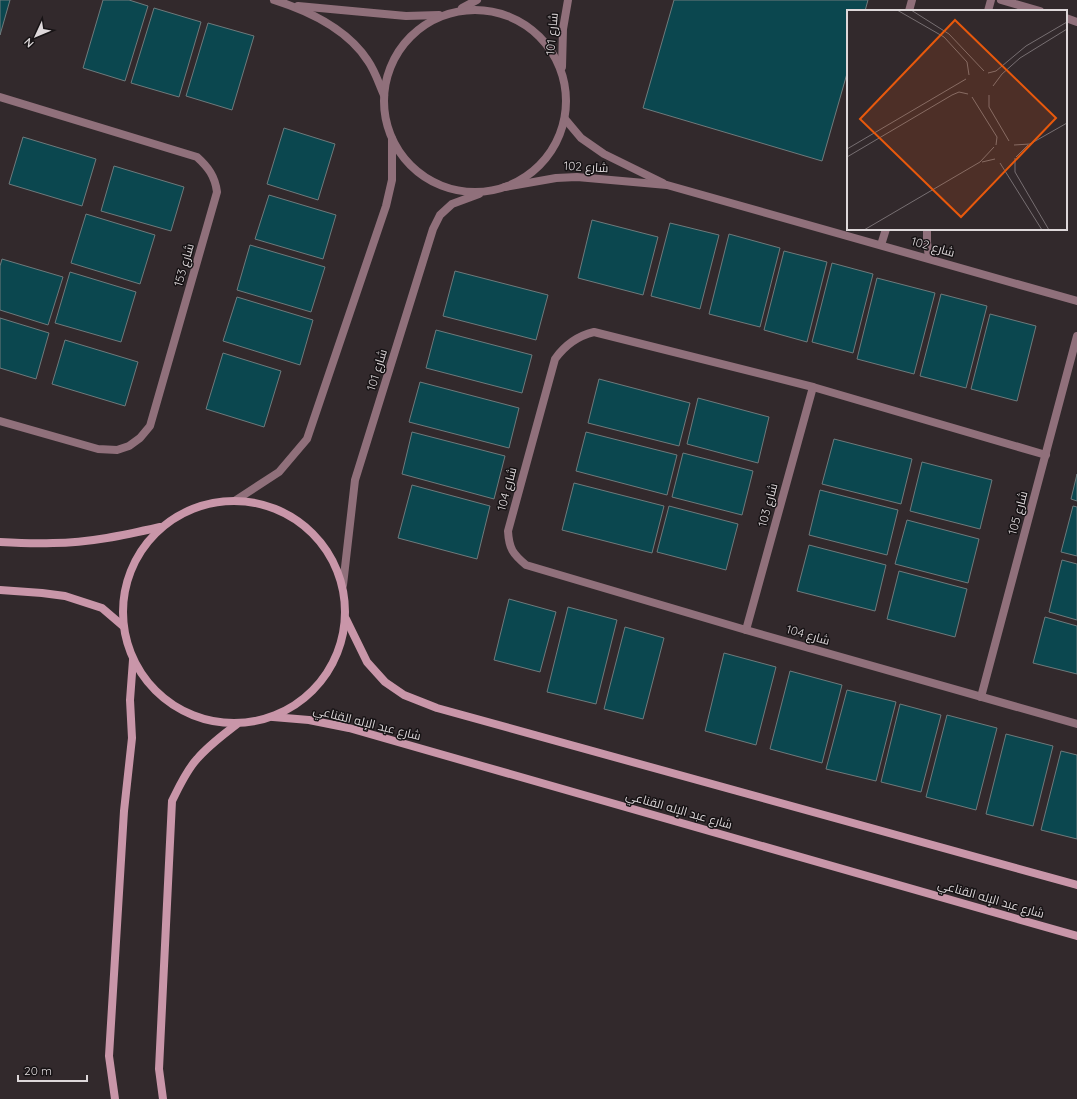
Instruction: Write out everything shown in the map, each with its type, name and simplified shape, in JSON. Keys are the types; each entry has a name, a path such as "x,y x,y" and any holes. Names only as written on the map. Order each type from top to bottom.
{"main road":[{"path":"0,542 53,544 112,537 160,527 196,507 236,500 265,504 291,516 314,534 332,557 343,585 346,602 346,619 340,651 324,679 302,702 273,717 249,723 237,724 205,720 176,707 151,687 133,660 127,644 123,626 124,590 137,556 160,527"},
{"path":"0,590 65,596 102,608 123,626"},
{"path":"346,619 367,662 385,682 404,695 437,708 1077,885"},
{"path":"115,1099 108,1056 124,811 132,738 130,700 133,660"},
{"name":"شارع عبد الإله القناعي","path":"273,717 309,720 349,728 1077,936"},
{"path":"163,1099 159,1070 172,801 182,781 196,759 237,724"}],"street":[{"path":"274,0 293,6 344,34 369,62 384,96"},
{"path":"454,12 478,0"},
{"name":"شارع 101","path":"561,70 563,29 568,0"},
{"path":"909,10 912,0"},
{"path":"988,10 991,0"},
{"path":"1001,0 1036,10"},
{"path":"293,6 406,16 442,15 468,9 483,9 512,17 537,33 555,56 566,86 567,103 565,119 560,137 550,154 538,168 523,180 505,187 484,192 468,192 452,189 422,175 410,164 399,151 388,129 384,96 389,70 394,58 401,47 420,28 442,15"},
{"path":"1067,18 1077,22"},
{"name":"شارع 153","path":"0,97 196,156 205,163 211,171 216,183 217,192 150,426 140,438 129,446 117,450 98,449 0,421"},
{"name":"شارع 102","path":"565,119 581,138 604,154 667,185 1077,301"},
{"path":"236,500 279,472 307,439 386,206 392,180 392,136"},
{"name":"شارع 102","path":"505,187 556,178 667,185"},
{"name":"شارع 101","path":"343,585 355,480 433,229 440,215 452,204 484,192"},
{"path":"881,245 886,230"},
{"path":"927,230 929,258"},
{"name":"شارع 104","path":"1046,455 813,387 594,332 578,337 568,344 555,358 508,531 508,541 511,550 526,565 746,630 1077,724"},
{"name":"شارع 105","path":"981,697 1077,336"},
{"name":"شارع 103","path":"746,630 813,387"}],"building":[{"path":"0,0 10,0 0,35"},
{"path":"103,0 129,0 148,6 125,81 83,68"},
{"path":"674,0 868,0 865,10 847,10 847,74 822,161 643,108"},
{"path":"154,8 201,22 179,97 131,83"},
{"path":"208,23 254,36 232,110 186,96"},
{"path":"284,128 335,144 318,200 267,184"},
{"path":"23,137 96,159 82,206 9,184"},
{"path":"114,166 184,187 171,231 101,211"},
{"path":"269,195 336,215 323,259 255,239"},
{"path":"86,214 155,235 140,284 71,263"},
{"path":"592,220 658,237 643,295 578,278"},
{"path":"670,223 719,235 700,309 651,296"},
{"path":"729,234 780,248 760,327 709,314"},
{"path":"250,245 325,267 311,312 237,290"},
{"path":"784,251 827,262 807,342 764,330"},
{"path":"2,259 63,277 48,325 0,310 0,266"},
{"path":"832,263 873,274 853,353 812,342"},
{"path":"455,271 548,295 536,340 443,316"},
{"path":"70,272 136,292 121,342 55,323"},
{"path":"877,278 935,293 914,374 857,359"},
{"path":"941,294 987,306 966,388 920,376"},
{"path":"237,297 313,320 300,365 223,341"},
{"path":"990,314 1036,326 1017,401 971,389"},
{"path":"0,318 49,333 36,379 0,368"},
{"path":"436,330 532,355 522,393 426,368"},
{"path":"65,340 138,362 125,406 52,384"},
{"path":"223,353 281,371 264,427 206,409"},
{"path":"599,379 690,403 679,446 588,423"},
{"path":"420,382 519,408 509,448 409,422"},
{"path":"698,398 769,417 758,463 687,444"},
{"path":"412,432 505,456 494,499 402,474"},
{"path":"586,432 677,455 667,495 576,471"},
{"path":"834,439 912,459 901,504 822,484"},
{"path":"683,453 753,471 742,515 672,497"},
{"path":"922,462 992,480 980,529 910,511"},
{"path":"1077,474 1077,501 1071,499"},
{"path":"574,483 664,506 652,553 562,530"},
{"path":"412,485 490,506 477,559 398,538"},
{"path":"820,490 898,510 887,555 809,535"},
{"path":"669,506 738,524 726,570 657,552"},
{"path":"1073,506 1077,507 1077,556 1061,552"},
{"path":"907,520 979,539 968,583 895,564"},
{"path":"809,545 886,565 875,611 797,591"},
{"path":"1062,560 1077,564 1077,620 1049,612"},
{"path":"899,571 967,589 955,637 887,619"},
{"path":"509,599 556,612 540,672 494,660"},
{"path":"568,607 617,620 596,704 547,692"},
{"path":"1045,617 1077,626 1077,674 1033,663"},
{"path":"625,627 664,638 643,719 604,709"},
{"path":"724,653 776,667 756,745 705,731"},
{"path":"790,671 842,685 822,763 770,749"},
{"path":"847,690 896,702 876,781 826,769"},
{"path":"900,704 941,715 921,792 881,782"},
{"path":"947,715 997,728 976,810 926,797"},
{"path":"1006,734 1053,746 1033,826 986,814"},
{"path":"1061,751 1077,755 1077,839 1041,830"}]}
